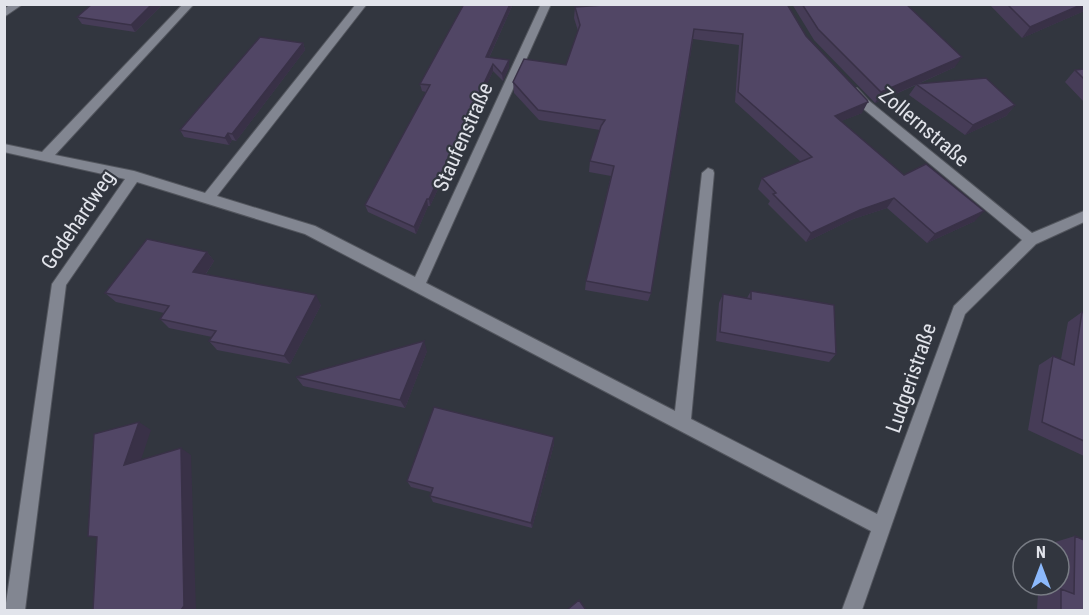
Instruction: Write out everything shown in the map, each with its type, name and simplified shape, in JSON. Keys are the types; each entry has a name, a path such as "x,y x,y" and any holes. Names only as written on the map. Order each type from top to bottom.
{"street":[{"path":"4,14 18,4"},
{"path":"45,157 189,4"},
{"path":"208,198 362,4"},
{"name":"Staufenstraße","path":"418,286 546,4"},
{"name":"Zollernstraße","path":"840,78 864,103 1030,240"},
{"path":"4,148 134,176 310,230 883,527"},
{"path":"681,423 708,172"},
{"name":"Godehardweg","path":"15,610 60,284 134,176"},
{"name":"Ludgeristraße","path":"852,610 959,310 1030,240 1084,216"}],"building":[{"path":"92,4 152,4 131,25 77,17"},
{"path":"464,4 510,4 486,57 509,60 502,74 493,64 414,227 365,205 430,85 420,84"},
{"path":"619,4 787,4 806,36 868,102 835,116 904,175 926,164 984,211 935,234 894,198 860,210 811,233 773,194 776,193 762,178 812,157 738,92 743,34 694,29 651,293 586,281 614,166 590,161 605,120 538,110 513,82 524,59 566,65 580,25 575,7"},
{"path":"802,4 906,4 962,57 881,92 818,29"},
{"path":"1007,4 1083,4 1030,27"},
{"path":"260,37 303,43 232,134 228,133 225,138 180,130"},
{"path":"1084,69 1084,79 1075,70"},
{"path":"986,78 1015,105 973,125 916,84"},
{"path":"147,239 207,252 193,272 316,295 284,356 209,341 216,331 160,319 169,306 105,293"},
{"path":"751,291 834,305 836,354 720,332 723,294 751,299"},
{"path":"1082,312 1084,313 1084,441 1042,422 1053,356 1074,365"},
{"path":"424,341 400,400 296,377"},
{"path":"434,407 554,437 531,523 430,496 433,488 407,481"},
{"path":"139,422 124,465 181,448 184,606 181,610 93,610 97,537 88,536 94,434"},
{"path":"1075,536 1084,540 1084,610 1061,610 1061,597 1071,597 1071,593 1074,594"},
{"path":"579,600 586,610 567,610"}]}
